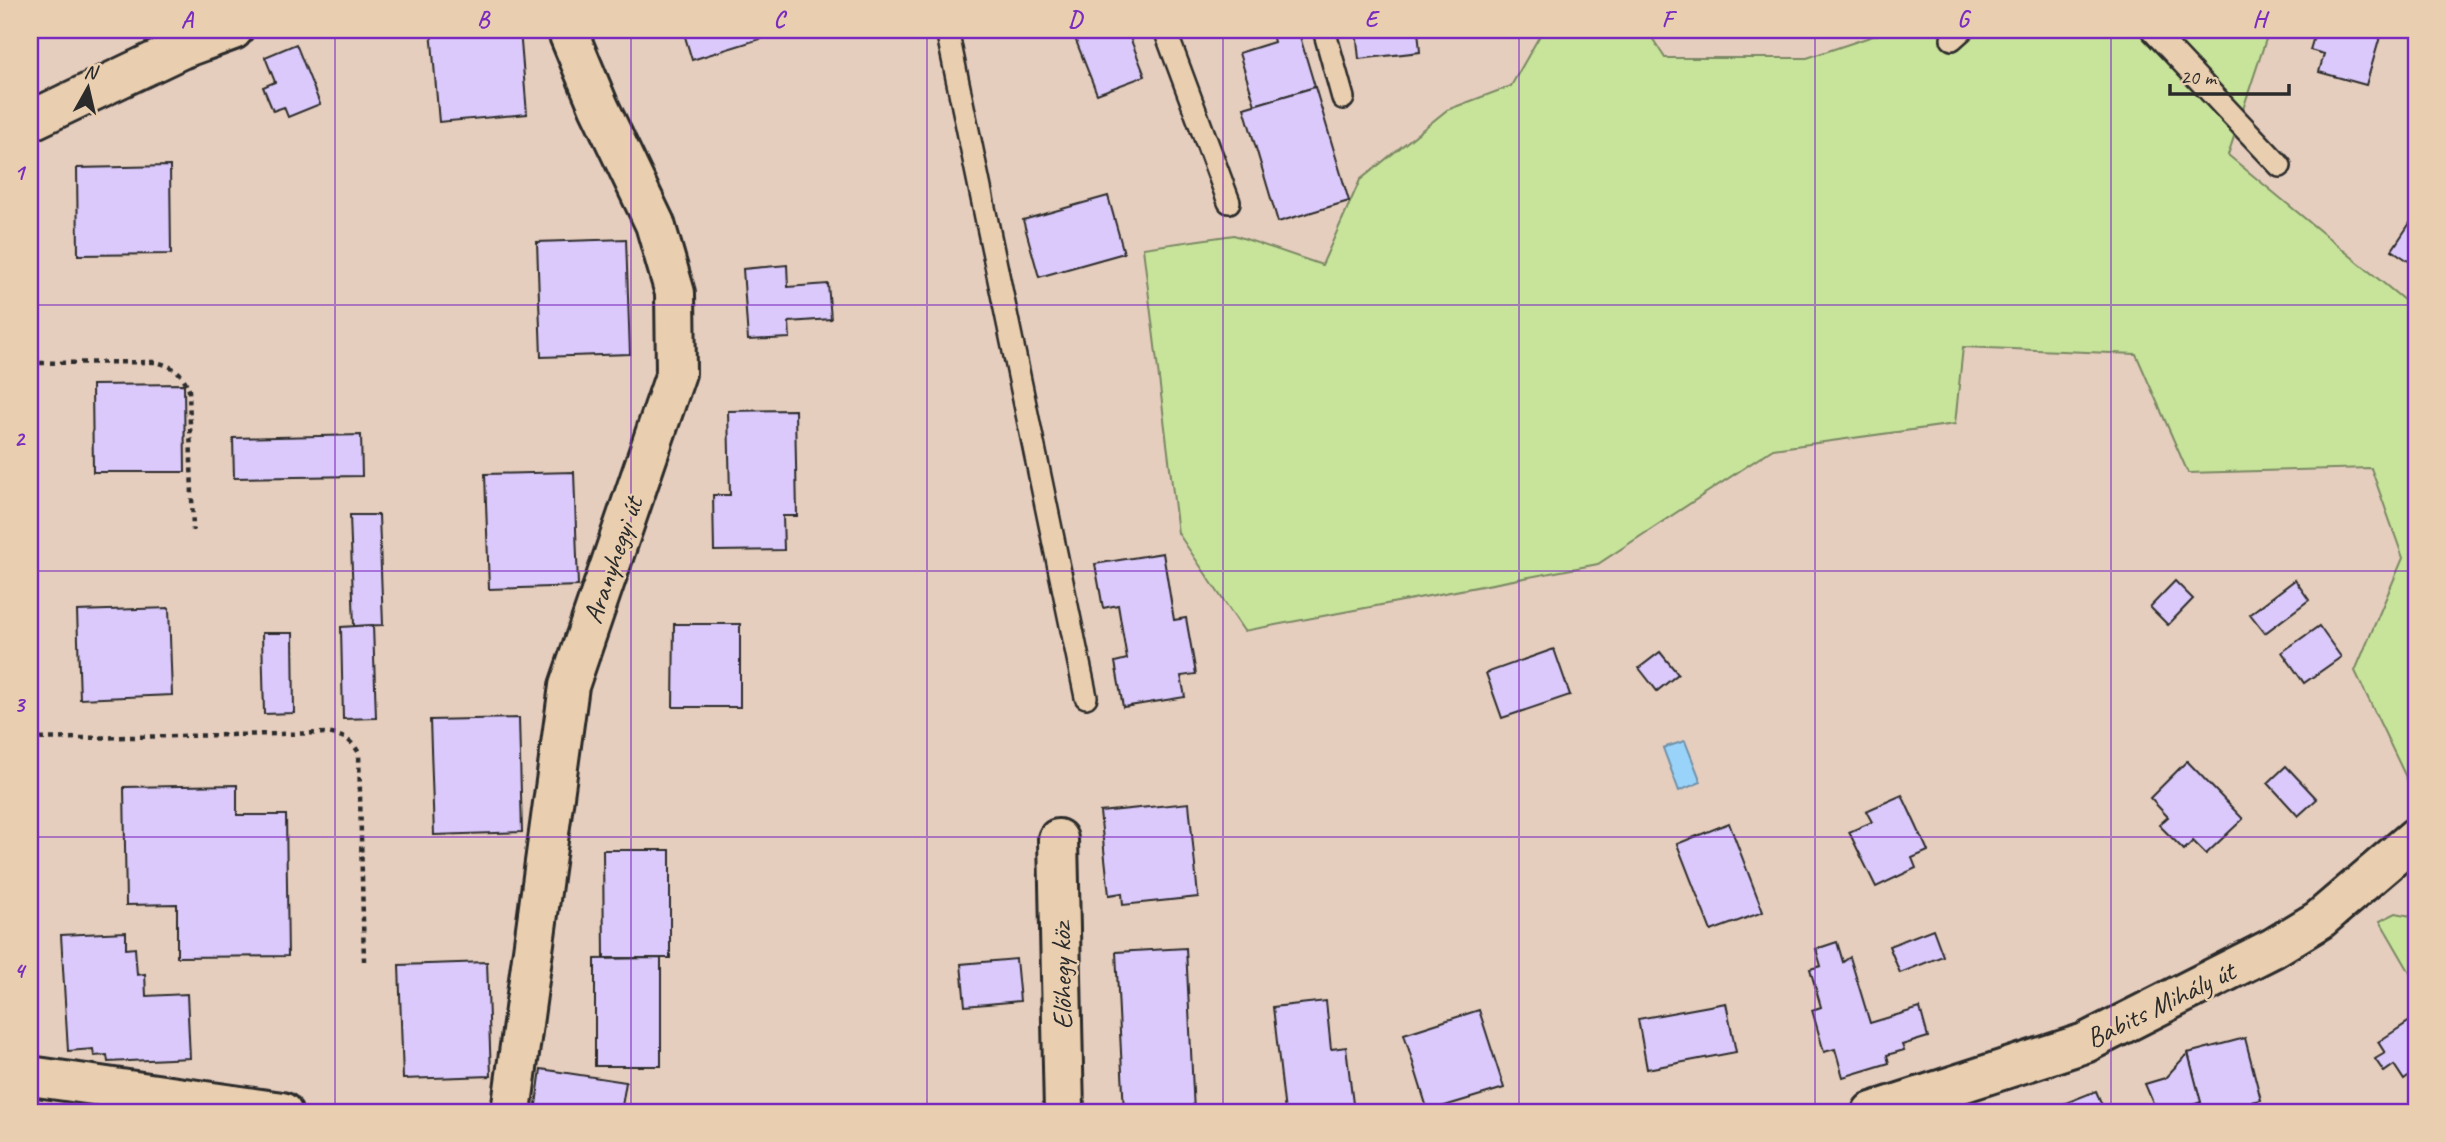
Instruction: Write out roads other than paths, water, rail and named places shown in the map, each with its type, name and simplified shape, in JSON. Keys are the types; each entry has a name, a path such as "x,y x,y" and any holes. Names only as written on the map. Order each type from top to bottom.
{"street":[{"path":"30,121 181,49 233,30"},
{"name":"Aranyhegyi út","path":"512,1112 569,686 676,373 675,293 655,224 599,107 567,30"},
{"path":"30,96 68,103"},
{"name":"Babits Mihály út","path":"1872,1112 2097,1037 2273,948 2319,920 2416,837"},
{"name":"Előhegy köz","path":"1058,839 1064,1112"},
{"path":"30,1076 282,1112"}],"lane":[{"path":"947,30 1086,697"},
{"path":"1165,30 1229,202"},
{"path":"1324,30 1343,98"},
{"path":"2152,30 2280,166"}],"water":[{"path":"1685,741 1701,782 1679,791 1663,748"}]}
